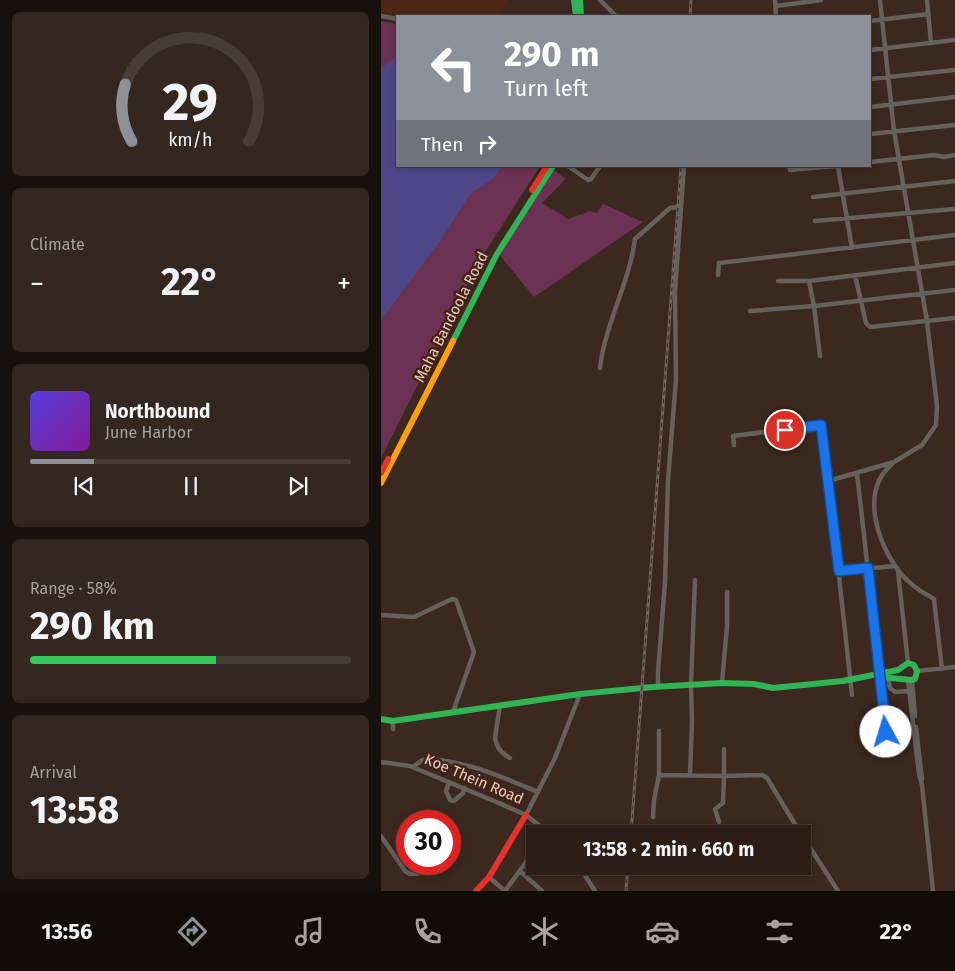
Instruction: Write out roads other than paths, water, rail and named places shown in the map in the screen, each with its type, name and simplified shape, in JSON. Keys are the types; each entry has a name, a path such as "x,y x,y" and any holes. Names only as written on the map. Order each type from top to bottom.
{"main road":[{"path":"574,0 576,15"},
{"path":"579,0 581,15"},
{"name":"Maha Bandoola Road","path":"381,474 493,253 546,167"},
{"name":"Maha Bandoola Road","path":"381,483 497,254 552,167"},
{"path":"381,719 393,721 580,694 658,686 722,683 754,684 773,688 883,676 910,681 915,679 917,671 914,666 908,663 898,670 883,676"},
{"path":"476,891 489,877 526,815"}],"street":[{"path":"600,0 615,15"},
{"path":"775,3 821,0"},
{"path":"880,0 894,132 927,321 937,406 936,424 922,445 887,468 880,480 875,497 874,511 884,547 897,568 925,594 934,599 942,669"},
{"path":"927,0 931,43"},
{"path":"871,21 928,14"},
{"path":"381,16 396,19"},
{"path":"871,50 955,40"},
{"path":"871,79 955,70"},
{"path":"871,107 955,97"},
{"path":"871,134 955,125"},
{"path":"871,162 934,155 944,157 955,156"},
{"path":"570,167 589,180 599,167"},
{"path":"658,686 676,378 675,286 684,167"},
{"path":"790,167 790,170 824,167"},
{"path":"836,167 852,248"},
{"path":"813,197 841,192 904,188 955,181"},
{"path":"600,368 602,352 632,260 635,240 670,208 678,208"},
{"path":"815,222 955,209"},
{"path":"718,275 719,263 955,236"},
{"path":"778,280 809,281 955,263"},
{"path":"855,275 866,322 870,327 955,318"},
{"path":"809,281 820,356"},
{"path":"750,311 814,306 955,290"},
{"path":"734,445 733,436 821,425 839,571 851,695"},
{"path":"828,481 894,462"},
{"path":"857,473 883,676 886,732"},
{"path":"839,571 897,568"},
{"path":"897,568 908,663"},
{"path":"690,775 690,739 693,722 691,684 695,580"},
{"path":"722,683 727,626 727,592"},
{"path":"381,615 414,617 452,599 456,600 475,652 453,712"},
{"path":"917,671 955,667"},
{"path":"883,676 895,692 909,691"},
{"path":"910,681 909,691 922,785"},
{"path":"910,681 921,765 933,891"},
{"path":"526,815 555,758 580,694"},
{"path":"500,705 495,738 496,744 500,752 510,758"},
{"path":"393,721 393,729"},
{"path":"653,817 659,775 659,731"},
{"path":"719,822 715,808 723,803 724,749"},
{"path":"413,767 427,759 467,765 489,771 538,792"},
{"name":"Koe Thein Road","path":"381,762 413,767 526,815 538,825"},
{"path":"659,775 762,775 767,778 796,825"},
{"path":"449,782 446,791 450,800 457,800 465,788"},
{"path":"381,836 396,858"},
{"path":"811,848 838,891"},
{"path":"489,877 505,891 526,863"},
{"path":"520,871 543,891"},
{"path":"585,875 595,891"}],"railway":[{"path":"690,15 691,0"},
{"path":"632,825 681,167"},
{"path":"626,891 627,875"}]}
